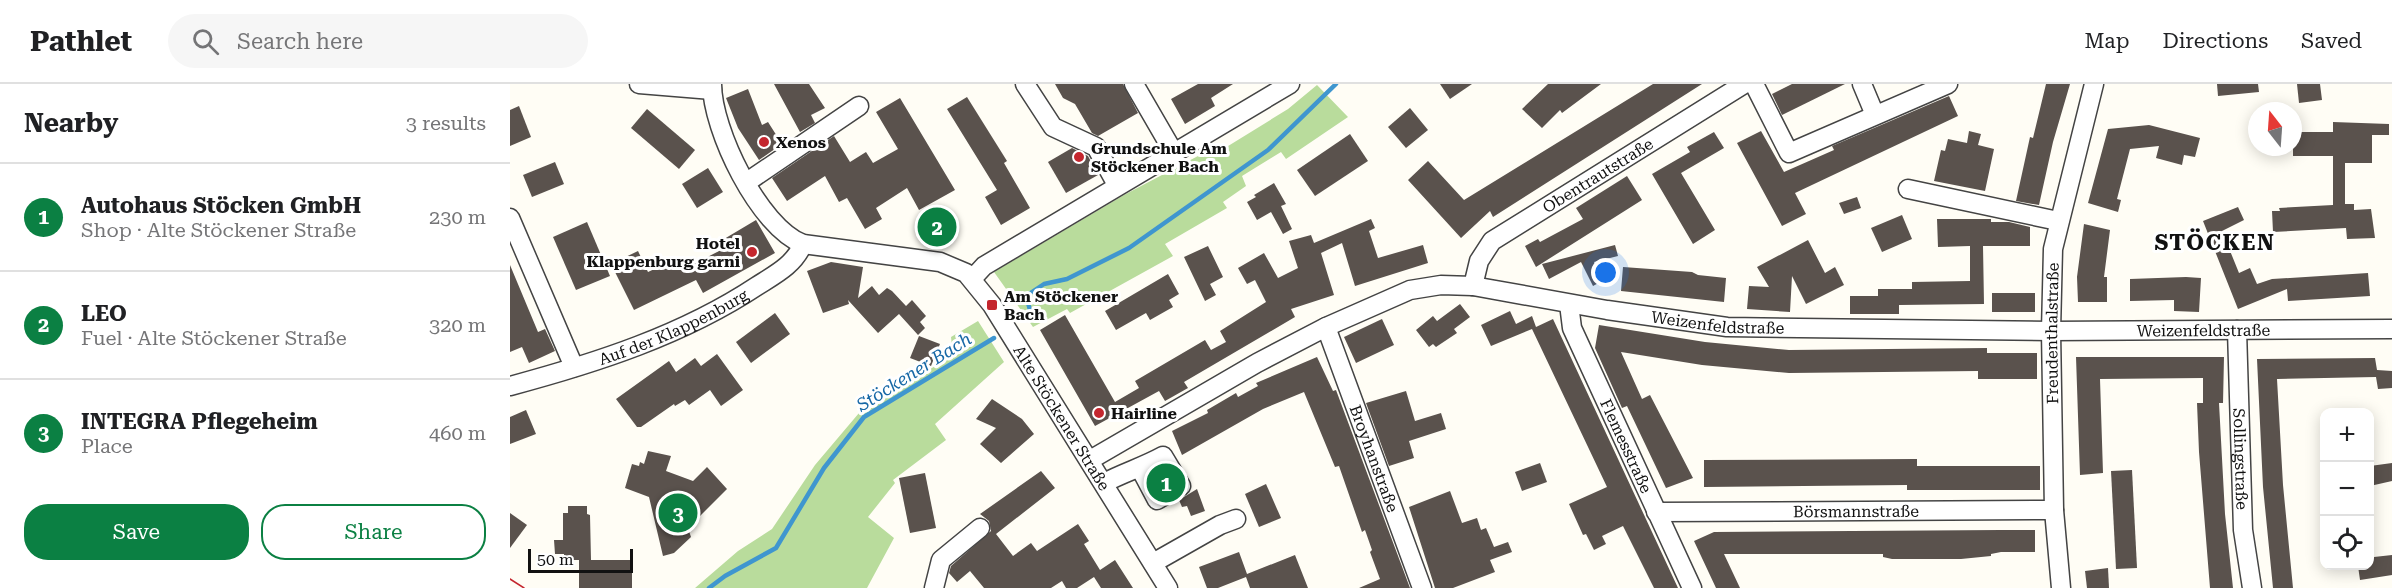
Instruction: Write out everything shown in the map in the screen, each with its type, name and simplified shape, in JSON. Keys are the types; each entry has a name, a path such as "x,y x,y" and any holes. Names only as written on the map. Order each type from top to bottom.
{"street":[{"name":"Alte Stöckener Straße","path":"639,84 712,87 721,129 747,182 777,228 791,239 803,244 940,262 957,268 972,279 1090,460 1168,588"},
{"path":"1025,84 1053,127 1096,147 1117,185"},
{"path":"1134,84 1174,153"},
{"path":"972,279 984,266 1290,84"},
{"name":"Obentrautstraße","path":"1473,286 1479,261 1492,241 1744,84"},
{"path":"1754,84 1789,153 1948,84"},
{"path":"1862,84 1875,115"},
{"name":"Freudenthalstraße","path":"2061,588 2054,510 2051,331 2053,249 2058,221 2094,84"},
{"path":"747,182 858,106"},
{"path":"1908,189 2058,221"},
{"path":"510,218 574,368"},
{"name":"Auf der Klappenburg","path":"518,384 574,368 703,319 790,264 803,244"},
{"name":"Weizenfeldstraße","path":"1090,460 1257,363 1326,327 1410,290 1441,285 1473,286 1569,304 1727,327 2051,331 2392,329"},
{"name":"Flemesstraße","path":"1569,304 1572,328 1692,588"},
{"name":"Broyhanstraße","path":"1326,327 1422,588"},
{"name":"Sollingstraße","path":"2237,330 2243,530 2252,588"},
{"path":"1104,483 1132,467 1140,468"},
{"name":"Börsmannstraße","path":"1656,512 2054,510"},
{"path":"1153,563 1220,525 1236,519"},
{"path":"934,588 941,560 980,528"}],"green space":[{"path":"1317,85 1348,117 1286,159 1281,152 1242,176 1246,186 1223,202 1227,208 1165,244 1173,256 1070,313 1067,309 1033,327 994,272 1124,195 1217,146 1220,151 1288,109"},
{"path":"978,321 1004,362 935,424 946,440 893,480 895,483 868,517 894,538 867,588 695,588 738,551 772,529 815,465 859,413 953,355 951,337"}],"building":[{"path":"774,84 809,84 825,108 811,115 815,123 800,132"},
{"path":"1055,84 1123,84 1138,113 1098,136 1092,133 1075,104 1063,98"},
{"path":"1198,84 1233,84 1211,98 1215,106 1185,124 1171,99"},
{"path":"1440,84 1472,84 1450,99"},
{"path":"1548,84 1601,84 1562,113 1560,110 1542,128 1522,109"},
{"path":"1653,84 1702,84 1493,217 1490,211 1461,238 1408,180 1428,161 1464,200"},
{"path":"1792,84 1845,84 1782,115 1772,94"},
{"path":"2046,84 2070,84 2053,142 2039,205 2016,201 2030,137 2033,138"},
{"path":"2217,84 2258,84 2259,92 2218,96"},
{"path":"2297,84 2320,84 2322,100 2299,102"},
{"path":"748,89 762,125 768,122 782,144 759,160 738,128 726,98"},
{"path":"1949,96 1958,116 1795,193 1806,214 1782,226 1737,143 1761,131 1784,172 1834,150 1832,146"},
{"path":"967,97 1007,161 1004,163 1030,208 1001,225 985,197 997,190 947,109"},
{"path":"900,98 955,190 919,210 907,188 876,208 882,219 865,229 847,198 839,202 825,176 787,201 772,178 834,136 850,162 866,152 873,163 898,149 876,112"},
{"path":"519,106 531,137 510,146 510,110"},
{"path":"1410,108 1428,130 1406,148 1388,127"},
{"path":"647,109 695,150 679,169 631,128"},
{"path":"2333,122 2389,124 2389,135 2372,135 2372,163 2345,163 2345,204 2354,204 2354,210 2371,209 2375,238 2347,239 2346,228 2273,232 2272,211 2280,211 2279,208 2333,205 2333,156 2302,156 2302,132 2333,132"},
{"path":"2149,125 2200,138 2195,157 2184,155 2182,165 2156,158 2159,146 2130,149 2117,199 2121,200 2118,212 2088,203 2108,129"},
{"path":"1969,131 1981,134 1978,145 1994,149 1985,191 1934,181 1941,150 1945,151 1948,139 1967,143"},
{"path":"1714,132 1724,148 1681,173 1715,230 1693,244 1652,174 1690,152 1687,147"},
{"path":"1350,134 1368,161 1315,196 1297,170"},
{"path":"1072,148 1088,156 1098,175 1066,193 1048,162"},
{"path":"555,162 564,184 532,197 523,175"},
{"path":"708,168 723,192 697,208 682,184"},
{"path":"1627,176 1642,200 1536,267 1525,246 1538,239 1540,242 1583,219 1576,208"},
{"path":"1274,183 1286,204 1281,206 1292,229 1283,234 1271,212 1257,220 1247,202"},
{"path":"1857,197 1861,208 1844,214 1839,203"},
{"path":"2238,207 2244,220 2222,231 2239,273 2250,268 2257,284 2272,279 2368,273 2370,296 2288,301 2287,289 2238,309 2203,221"},
{"path":"1902,215 1912,239 1882,252 1871,228"},
{"path":"926,219 944,221 943,236 924,234"},
{"path":"1371,219 1375,228 1369,231 1378,258 1423,245 1428,263 1355,286 1342,243 1321,253 1334,295 1291,309 1295,317 1184,382 1188,388 1165,401 1159,391 1095,426 1040,330 1065,315 1115,402 1139,388 1135,381 1205,340 1211,350 1226,342 1220,331 1266,302 1255,280 1247,284 1238,268 1264,253 1278,278 1298,268 1289,241 1311,235 1314,243"},
{"path":"1937,219 1991,219 1991,222 2009,222 2030,227 2030,246 1983,246 1984,304 1899,305 1899,314 1850,314 1850,296 1878,296 1878,289 1912,289 1912,282 1970,281 1970,246 1938,247"},
{"path":"756,220 775,253 703,293 696,280 634,310 611,264 638,251 648,272 678,258 684,269 723,249 719,242"},
{"path":"587,222 610,276 576,290 553,237"},
{"path":"2084,224 2110,230 2104,277 2107,277 2107,302 2078,302 2077,277"},
{"path":"1808,240 1825,273 1835,267 1844,285 1806,304 1792,276 1790,312 1747,309 1749,286 1769,287 1757,267"},
{"path":"1615,245 1618,256 1594,262 1604,280 1593,286 1581,262 1549,279 1542,264"},
{"path":"1208,246 1223,277 1210,284 1216,295 1205,301 1184,257"},
{"path":"831,262 863,267 858,298 872,286 879,295 887,288 906,306 912,300 926,316 920,322 925,328 918,335 899,314 878,333 848,300 849,304 823,313 807,271"},
{"path":"510,265 538,332 545,329 555,351 529,363 522,347 510,352"},
{"path":"1623,267 1692,272 1698,275 1726,278 1724,302 1621,291"},
{"path":"1168,274 1179,294 1169,300 1173,307 1150,320 1146,313 1116,330 1105,311"},
{"path":"2201,278 2199,312 2174,311 2174,300 2130,301 2130,279"},
{"path":"1992,293 2035,293 2035,312 1992,312"},
{"path":"1460,304 1470,317 1454,329 1457,333 1436,347 1433,344 1429,347 1416,330 1433,316 1437,321"},
{"path":"1510,311 1516,324 1532,316 1536,327 1553,319 1678,588 1654,588 1623,526 1602,536 1606,544 1594,550 1586,534 1583,535 1569,504 1607,487 1532,329 1491,346 1481,325"},
{"path":"775,313 790,334 751,363 736,342"},
{"path":"1382,319 1394,345 1356,363 1344,337"},
{"path":"1599,325 1705,342 1789,350 1987,348 1987,353 2037,353 2037,379 1978,379 1978,371 1789,373 1702,365 1621,352 1642,399 1650,395 1693,478 1666,488 1627,406 1622,408 1595,348"},
{"path":"919,336 940,344 931,366 910,358"},
{"path":"717,354 743,390 721,406 710,390 689,405 685,400 675,406 674,404 641,427 637,427 616,399 669,361 676,372 695,358 701,366"},
{"path":"1317,357 1333,391 1336,390 1410,588 1359,588 1380,579 1370,552 1372,550 1365,530 1362,532 1339,466 1335,467 1304,392 1263,409 1182,455 1172,431 1208,413 1207,410 1236,393 1238,397 1258,386 1256,383"},
{"path":"2076,357 2224,357 2223,403 2219,403 2225,514 2233,588 2210,588 2197,403 2203,403 2203,378 2100,379 2103,473 2080,475"},
{"path":"2375,358 2377,370 2392,371 2392,388 2378,389 2376,377 2277,379 2283,485 2293,588 2273,588 2263,487 2257,359"},
{"path":"1406,391 1415,421 1441,413 1446,429 1409,441 1414,458 1389,466 1366,403"},
{"path":"992,399 1022,419 1034,434 1001,463 980,444 996,428 976,419"},
{"path":"526,410 536,434 510,444 510,417"},
{"path":"648,451 671,456 666,471 693,481 707,467 727,489 688,528 691,537 674,553 663,556 649,497 625,488 632,464 639,466 640,462 644,464"},
{"path":"1917,459 1917,466 2040,466 2040,490 1907,490 1907,485 1704,487 1704,460"},
{"path":"1540,463 1547,482 1522,491 1515,472"},
{"path":"2392,463 2392,481 2374,485 2374,465"},
{"path":"2132,470 2137,568 2116,569 2111,471"},
{"path":"1041,471 1055,488 996,534 1013,556 1031,543 1037,551 1078,524 1089,541 1084,544 1100,570 1115,560 1133,588 1101,588 1094,577 1077,588 1066,588 1062,581 1051,588 984,588 970,571 957,582 949,573 951,566 991,531 989,521 980,514"},
{"path":"925,473 936,528 910,533 899,478"},
{"path":"1266,484 1281,518 1259,527 1245,494"},
{"path":"1197,489 1205,511 1191,516 1187,506 1182,507 1179,500"},
{"path":"1450,491 1462,523 1477,518 1481,530 1486,528 1494,547 1508,542 1512,552 1490,560 1495,572 1453,588 1435,588 1409,507"},
{"path":"568,506 587,506 587,514 590,515 591,560 632,560 632,588 579,588 579,560 564,560 564,554 555,554 554,540 563,540 563,513 568,513"},
{"path":"510,513 527,525 510,548"},
{"path":"2035,530 2035,552 2001,552 1991,554 1991,556 1961,559 1892,559 1883,557 1883,554 1724,554 1740,588 1716,588 1694,541 1714,532"},
{"path":"1239,552 1247,574 1295,555 1308,588 1250,588 1246,577 1218,588 1207,588 1199,567"},
{"path":"2392,555 2392,575 2360,580 2359,570 2374,570 2374,557"},
{"path":"2108,568 2109,588 2087,588 2085,571"}],"waterway":[{"name":"Stöckener Bach","path":"1028,319 1032,317 1026,296 1044,284 1067,279 1129,248 1268,150 1336,84"},
{"name":"Stöckener Bach","path":"709,588 725,576 776,548 824,468 864,417 994,338"}],"tram line":[{"path":"510,579 524,588"}],"place":[{"name":"Xenos","path":"764,142"},
{"name":"Grundschule Am Stöckener Bach","path":"1079,157"},
{"name":"LEO","path":"937,227"},
{"name":"Hotel Klappenburg garni","path":"752,252"},
{"name":"Am Stöckener Bach","path":"992,305"},
{"name":"Hairline","path":"1099,413"},
{"name":"Autohaus Stöcken GmbH","path":"1166,483"},
{"name":"INTEGRA Pflegeheim","path":"678,513"}],"district":[{"name":"STÖCKEN","path":"2215,242"}]}
